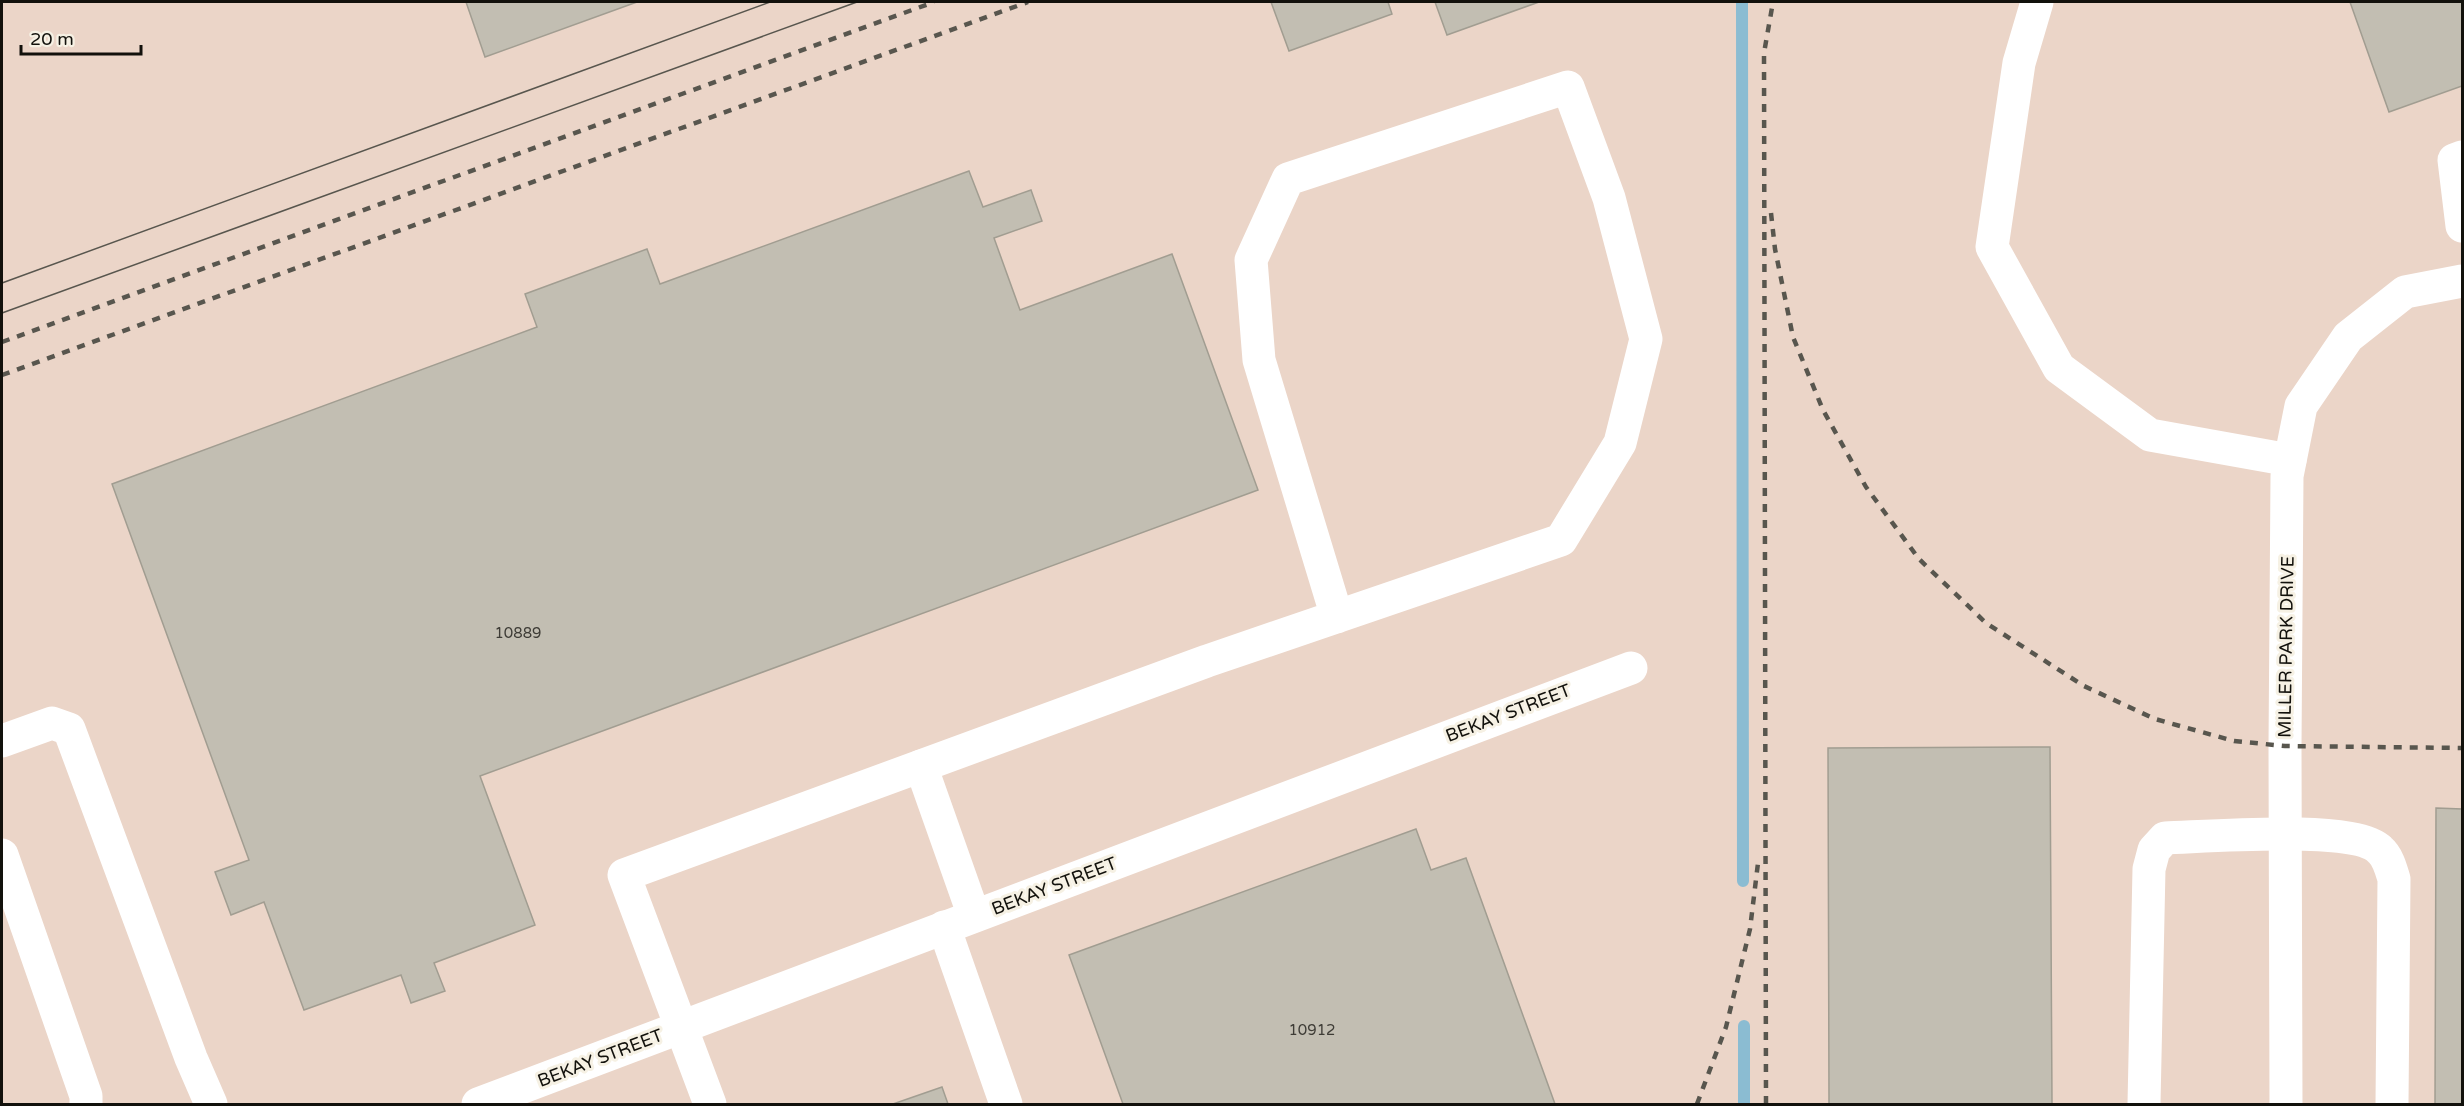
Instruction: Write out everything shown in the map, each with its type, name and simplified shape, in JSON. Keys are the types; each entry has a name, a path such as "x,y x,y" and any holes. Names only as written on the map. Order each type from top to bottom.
{"street":[{"path":"2037,2 2019,63 1992,247 2003,267 2059,368 2150,435 2290,460"},
{"path":"710,1104 624,875 1207,661 1562,540 1620,442 1646,339 1609,198 1568,87 1288,179 1251,260 1259,360 1337,616"},
{"path":"2463,157 2454,160 2463,226"},
{"name":"MILLER PARK DRIVE","path":"2286,1104 2285,832 2288,476 2301,406 2348,337 2404,292 2463,281"},
{"name":"BEKAY STREET","path":"478,1104 1631,668"},
{"path":"2,741 52,723 69,729 187,1047 211,1104"},
{"path":"921,766 974,916"},
{"path":"2144,1104 2149,869 2154,850 2165,838 2285,832 2352,839 2379,848 2389,862 2394,879 2392,1104"},
{"path":"2,855 86,1096 86,1104"},
{"path":"944,927 1006,1104"}],"shaded area":[{"path":"2,2 2462,2 2462,1104 2,1104"}],"building":[{"path":"466,2 637,2 485,57"},
{"path":"1271,2 1388,2 1392,14 1289,51"},
{"path":"1435,2 1539,2 1447,35"},
{"path":"2350,2 2462,2 2462,86 2389,112"},
{"path":"969,171 983,207 1031,190 1042,221 994,238 1020,310 1172,254 1258,490 480,776 535,925 434,963 445,991 411,1003 401,975 304,1010 264,902 231,915 215,872 249,860 112,484 537,327 525,294 647,249 660,284"},
{"path":"2050,747 2052,1104 1829,1104 1828,748"},
{"path":"2436,808 2462,809 2462,1104 2435,1104"},
{"path":"1416,829 1431,870 1466,858 1555,1104 1123,1104 1069,955"},
{"path":"942,1087 948,1104 893,1104"}],"waterway":[{"path":"1742,2 1743,881"},
{"path":"1744,1026 1744,1104"}],"tram line":[{"path":"2,283 770,2"},
{"path":"2,313 857,2"}],"railway":[{"path":"2,342 934,2"},
{"path":"2,375 1028,2"},
{"path":"1766,1104 1764,53 1773,2"},
{"path":"1771,213 1775,249 1793,337 1823,410 1866,487 1919,559 1986,623 2084,686 2155,719 2234,741 2285,746 2462,748"},
{"path":"1697,1104 1726,1027 1750,929 1758,863"}]}
